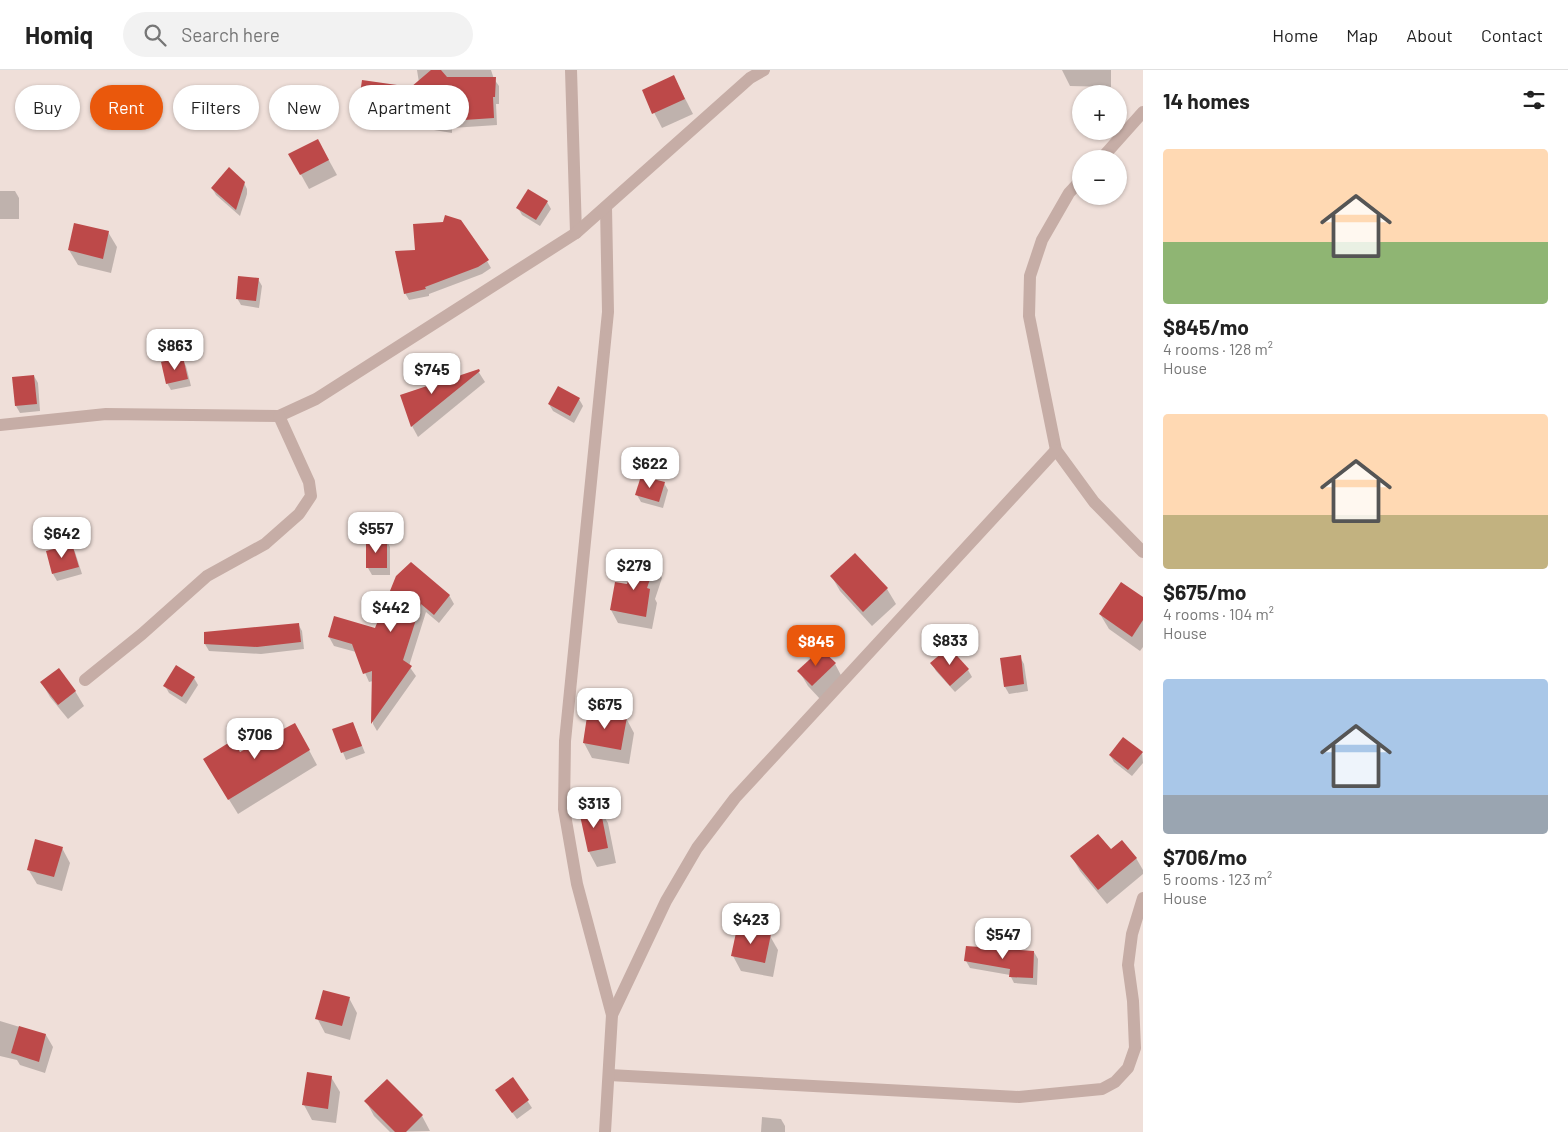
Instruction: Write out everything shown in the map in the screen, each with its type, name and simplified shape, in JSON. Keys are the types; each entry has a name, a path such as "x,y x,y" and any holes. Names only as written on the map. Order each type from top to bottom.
{"street":[{"path":"571,70 576,233"},
{"path":"0,425 106,414 279,416 316,399 576,233 750,78 764,70"},
{"path":"1108,150 1143,112"},
{"path":"1072,190 1042,240 1030,276 1029,316 1056,450 1094,502 1143,552"},
{"path":"605,1132 612,1015 577,884 564,809 565,741 608,312 606,207"},
{"path":"85,680 156,622 206,576 265,544 299,514 311,496 309,482 279,416"},
{"path":"612,1015 666,901 696,848 735,798 1056,450"},
{"path":"609,1075 1019,1098 1102,1089 1116,1082 1128,1068 1135,1048 1133,1001 1128,965 1132,934 1143,898"}],"building":[{"path":"431,70 441,70 447,77 496,77 495,97 493,97 494,118 469,120 469,85 413,85"},
{"path":"674,75 685,99 652,114 642,90"},
{"path":"362,80 397,85 361,85"},
{"path":"318,139 329,160 300,175 288,154"},
{"path":"229,167 245,182 236,210 211,188"},
{"path":"528,189 548,201 536,220 516,208"},
{"path":"445,215 461,220 489,260 478,267 425,287 426,289 404,294 395,251 415,250 413,224 443,222"},
{"path":"74,223 109,231 103,259 68,250"},
{"path":"238,276 259,278 256,301 236,299"},
{"path":"183,357 188,379 166,384 161,362"},
{"path":"479,369 480,371 411,427 400,395 427,386 426,379 458,376"},
{"path":"34,375 37,404 15,406 12,377"},
{"path":"558,386 580,398 570,416 548,404"},
{"path":"641,476 665,482 659,502 635,495"},
{"path":"366,539 387,539 387,568 366,568"},
{"path":"72,544 79,567 52,574 46,551"},
{"path":"855,553 888,588 863,612 830,576"},
{"path":"635,558 655,564 647,588 650,589 646,617 610,610 615,582 627,584"},
{"path":"411,562 450,595 434,615 421,604 403,660 412,666 371,724 372,671 363,674 352,644 328,637 334,616 375,628 396,576"},
{"path":"1121,582 1143,597 1143,620 1132,637 1099,614"},
{"path":"299,623 301,642 257,647 204,644 204,632"},
{"path":"949,647 969,669 950,686 930,663"},
{"path":"821,649 836,663 812,686 797,671"},
{"path":"1021,655 1024,684 1004,687 1000,658"},
{"path":"176,665 195,677 182,697 163,686"},
{"path":"59,668 76,691 58,705 40,682"},
{"path":"588,710 627,717 621,750 583,743"},
{"path":"353,722 362,746 341,753 332,729"},
{"path":"295,723 310,750 228,800 203,759 233,740 240,752"},
{"path":"1123,737 1143,752 1128,770 1109,755"},
{"path":"600,807 608,848 588,852 579,811"},
{"path":"1098,834 1111,849 1122,840 1137,858 1098,890 1070,856"},
{"path":"35,839 63,847 54,877 27,870"},
{"path":"737,928 771,934 765,963 731,956"},
{"path":"966,946 1034,951 1033,978 1009,977 1010,969 964,961"},
{"path":"323,990 350,997 342,1026 315,1019"},
{"path":"19,1026 46,1034 39,1062 11,1053"},
{"path":"307,1072 332,1076 328,1109 302,1105"},
{"path":"513,1077 529,1100 512,1113 495,1090"},
{"path":"387,1079 423,1115 406,1132 395,1132 364,1101"}]}
